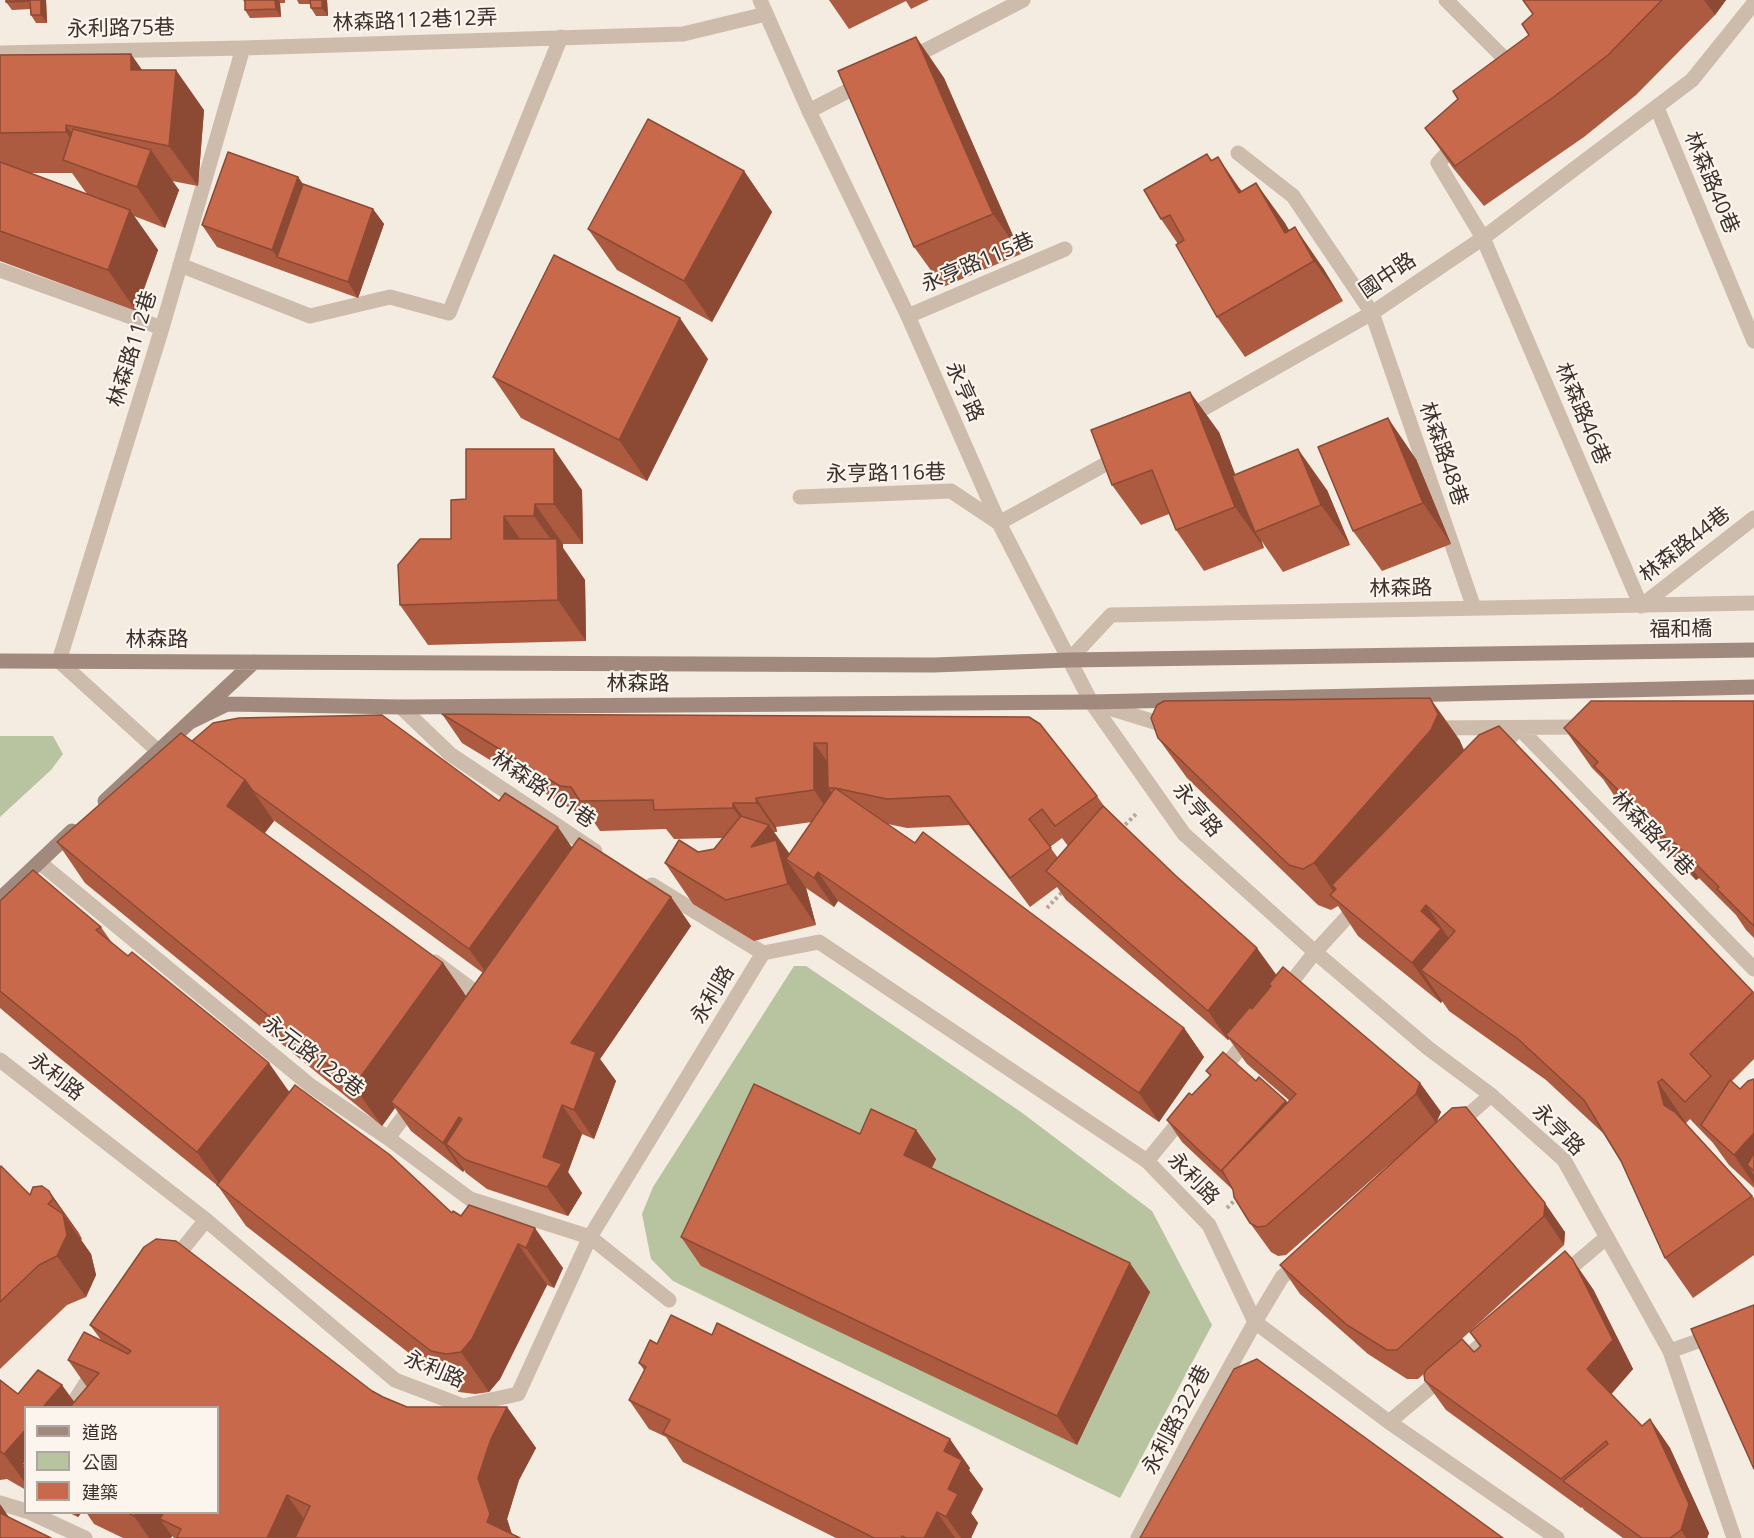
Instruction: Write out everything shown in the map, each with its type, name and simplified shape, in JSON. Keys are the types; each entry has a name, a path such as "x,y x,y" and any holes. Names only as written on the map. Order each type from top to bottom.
{"street":[{"path":"809,111 1023,0"},
{"path":"1446,0 1512,65"},
{"name":"國中路","path":"1177,424 1372,313 1484,238 1692,80 1754,3"},
{"name":"林森路112巷12弄","path":"243,48 683,34 763,7"},
{"name":"永亨路","path":"763,7 809,111 908,316 999,523 1090,702 1184,834 1316,952 1428,1048 1491,1095 1564,1160 1670,1351 1734,1538"},
{"path":"180,266 310,316 390,297 449,313 561,37"},
{"name":"永利路75巷","path":"0,53 243,48"},
{"name":"林森路112巷","path":"59,661 162,328 243,48"},
{"name":"林森路40巷","path":"1657,108 1754,341"},
{"name":"林森路46巷","path":"1471,128 1438,163 1484,238 1641,606"},
{"name":"林森路48巷","path":"1238,153 1293,196 1372,313 1474,608"},
{"name":"永亨路115巷","path":"908,316 1065,249"},
{"path":"0,270 162,328"},
{"path":"999,523 1135,447"},
{"name":"永亨路116巷","path":"800,497 951,491 999,523"},
{"name":"林森路44巷","path":"1641,606 1754,518"},
{"name":"林森路","path":"1069,660 1111,615 1754,603"},
{"name":"福和橋","path":"1610,652 1754,650"},
{"name":"林森路","path":"4,662 934,665 1069,660 1610,652"},
{"path":"59,661 173,764"},
{"name":"林森路","path":"0,899 254,662"},
{"name":"林森路","path":"190,722 227,704 401,706 1090,702 1754,687"},
{"name":"林森路","path":"1090,702 1176,728 1188,728"},
{"name":"林森路101巷","path":"401,706 450,754 597,856"},
{"path":"1413,728 1601,727"},
{"path":"1488,763 1519,728"},
{"name":"林森路41巷","path":"1519,728 1754,969"},
{"name":"永元路128巷","path":"39,862 311,1086 388,1138 471,1199 590,1237"},
{"path":"635,875 763,953"},
{"path":"1273,1006 1316,952 1370,892"},
{"name":"永利路","path":"0,1060 206,1221 395,1380 463,1406 518,1394 590,1237 763,953 819,942 1147,1161 1209,1225 1255,1322 1389,1422 1557,1538"},
{"path":"423,953 488,1001"},
{"path":"1208,1088 1259,1024"},
{"path":"388,1138 422,1092"},
{"path":"1447,1133 1491,1095"},
{"path":"1147,1161 1193,1106"},
{"path":"161,1275 206,1221"},
{"path":"590,1237 669,1300"},
{"path":"1553,1283 1608,1237"},
{"name":"永利路322巷","path":"1138,1538 1255,1322 1282,1277 1308,1254"},
{"path":"1670,1351 1754,1321"},
{"path":"1389,1422 1508,1322"},
{"path":"74,1402 100,1362"},
{"path":"0,1503 24,1511"},
{"path":"31,1514 85,1538"}],"path":[{"path":"1116,834 1155,793"},
{"path":"1047,908 1070,883"},
{"path":"1209,1225 1239,1196"}],"green space":[{"path":"0,736 53,736 63,754 51,770 0,817"},
{"path":"794,966 806,966 1021,1112 1152,1211 1212,1325 1120,1498 673,1281 651,1259 642,1214 653,1187"}],"building":[{"path":"6,0 41,0 41,15 31,15 30,1 6,2"},
{"path":"245,0 275,0 276,9 245,10"},
{"path":"310,0 322,0 322,8 311,8"},
{"path":"1523,0 1662,0 1608,55 1555,96 1455,166 1425,128 1458,99 1453,91 1529,35 1522,24 1533,14"},
{"path":"916,37 993,214 914,247 838,71"},
{"path":"131,54 131,70 176,70 169,146 66,125 66,132 0,133 0,55"},
{"path":"648,119 744,171 684,281 588,229"},
{"path":"73,129 151,150 137,187 63,160"},
{"path":"228,152 298,177 272,250 202,225"},
{"path":"1207,154 1211,161 1218,157 1239,193 1256,183 1285,233 1295,227 1314,261 1217,317 1176,245 1184,240 1170,215 1161,219 1144,190"},
{"path":"0,162 130,210 108,270 0,231"},
{"path":"303,184 373,209 348,282 277,257"},
{"path":"554,255 680,318 619,440 493,377"},
{"path":"1190,392 1235,507 1176,530 1152,470 1112,485 1091,430"},
{"path":"1388,418 1423,503 1353,531 1318,447"},
{"path":"466,449 554,449 554,504 535,504 534,516 504,516 504,539 557,539 558,600 400,605 398,565 420,539 451,539 451,500 466,499"},
{"path":"1298,449 1321,505 1255,532 1232,476"},
{"path":"1430,698 1438,714 1431,730 1314,863 1303,869 1289,865 1158,738 1151,718 1157,705 1164,701"},
{"path":"1591,701 1754,701 1754,926 1670,838 1668,840 1594,766 1598,762 1564,728"},
{"path":"442,714 1029,717 1040,724 1097,796 1055,826 1042,809 1029,819 1051,848 1010,878 949,796 887,799 828,788 827,743 814,743 814,790 756,798 757,803 733,803 733,808 654,810 653,800 580,801 571,787 560,786"},
{"path":"382,715 499,801 505,793 558,827 469,949 252,790 245,780 192,741 213,723 239,718"},
{"path":"1499,726 1753,992 1690,1054 1711,1076 1685,1102 1662,1079 1658,1082 1664,1105 1675,1112 1752,1196 1665,1258 1621,1161 1584,1100 1518,1039 1421,970 1455,931 1426,905 1421,911 1441,929 1412,963 1330,895 1336,889 1332,885 1479,735"},
{"path":"181,733 245,780 227,806 443,963 354,1086 57,842"},
{"path":"835,788 915,843 923,832 1184,1028 1139,1093 818,872 814,878 786,859"},
{"path":"1103,806 1176,876 1257,948 1208,1011 1046,871"},
{"path":"741,816 769,825 751,847 776,840 788,884 726,900 665,863 679,840 698,852 714,849"},
{"path":"579,838 671,897 571,1043 596,1052 574,1110 562,1105 543,1157 562,1164 547,1187 466,1160 446,1144 462,1119 459,1117 443,1143 391,1102"},
{"path":"33,870 101,927 96,930 128,956 132,952 269,1063 197,1152 0,991 0,901"},
{"path":"1283,967 1420,1083 1416,1094 1266,1226 1257,1227 1250,1223 1234,1197 1233,1190 1222,1170 1296,1094 1226,1035 1250,1007 1252,1009"},
{"path":"1223,1052 1256,1081 1259,1077 1286,1101 1221,1171 1167,1120 1189,1093 1192,1095 1211,1075 1206,1071"},
{"path":"1754,1079 1754,1134 1734,1155 1701,1125 1730,1080 1740,1089 1748,1081"},
{"path":"754,1084 860,1134 871,1109 916,1130 904,1155 1130,1263 1057,1416 681,1237"},
{"path":"295,1085 390,1155 452,1213 453,1211 461,1216 469,1205 535,1228 526,1248 518,1244 472,1339 461,1352 446,1354 431,1351 217,1185"},
{"path":"1466,1107 1545,1203 1544,1216 1397,1350 1387,1350 1347,1325 1280,1265 1452,1108"},
{"path":"1754,1153 1754,1171 1747,1165"},
{"path":"0,1167 30,1195 33,1187 42,1186 49,1191 53,1199 48,1204 63,1214 67,1235 57,1256 39,1265 0,1302"},
{"path":"156,1239 176,1241 372,1391 383,1397 407,1407 507,1407 491,1439 478,1478 490,1514 487,1522 520,1538 295,1538 310,1506 287,1495 267,1538 177,1537 181,1529 160,1519 163,1514 219,1514 219,1406 71,1406 99,1373 68,1360 84,1332 128,1354 131,1351 90,1325 144,1247"},
{"path":"1565,1251 1573,1260 1613,1340 1587,1369 1642,1426 1650,1419 1689,1504 1681,1530 1670,1538 1642,1538 1563,1481 1608,1444 1606,1441 1561,1479 1425,1381 1426,1370 1462,1339 1474,1352 1481,1346 1470,1332"},
{"path":"1754,1305 1754,1469 1691,1329"},
{"path":"671,1315 712,1335 717,1323 950,1439 944,1451 962,1460 948,1489 958,1494 946,1517 937,1512 924,1538 902,1536 901,1538 874,1538 663,1433 670,1420 629,1400 646,1367 639,1363 650,1340 657,1344"},
{"path":"1257,1359 1503,1538 1140,1538 1234,1369"},
{"path":"38,1370 62,1385 44,1406 24,1406 24,1431 4,1454 0,1451 0,1380 18,1394"},
{"path":"0,1513 51,1538 0,1538"}]}
